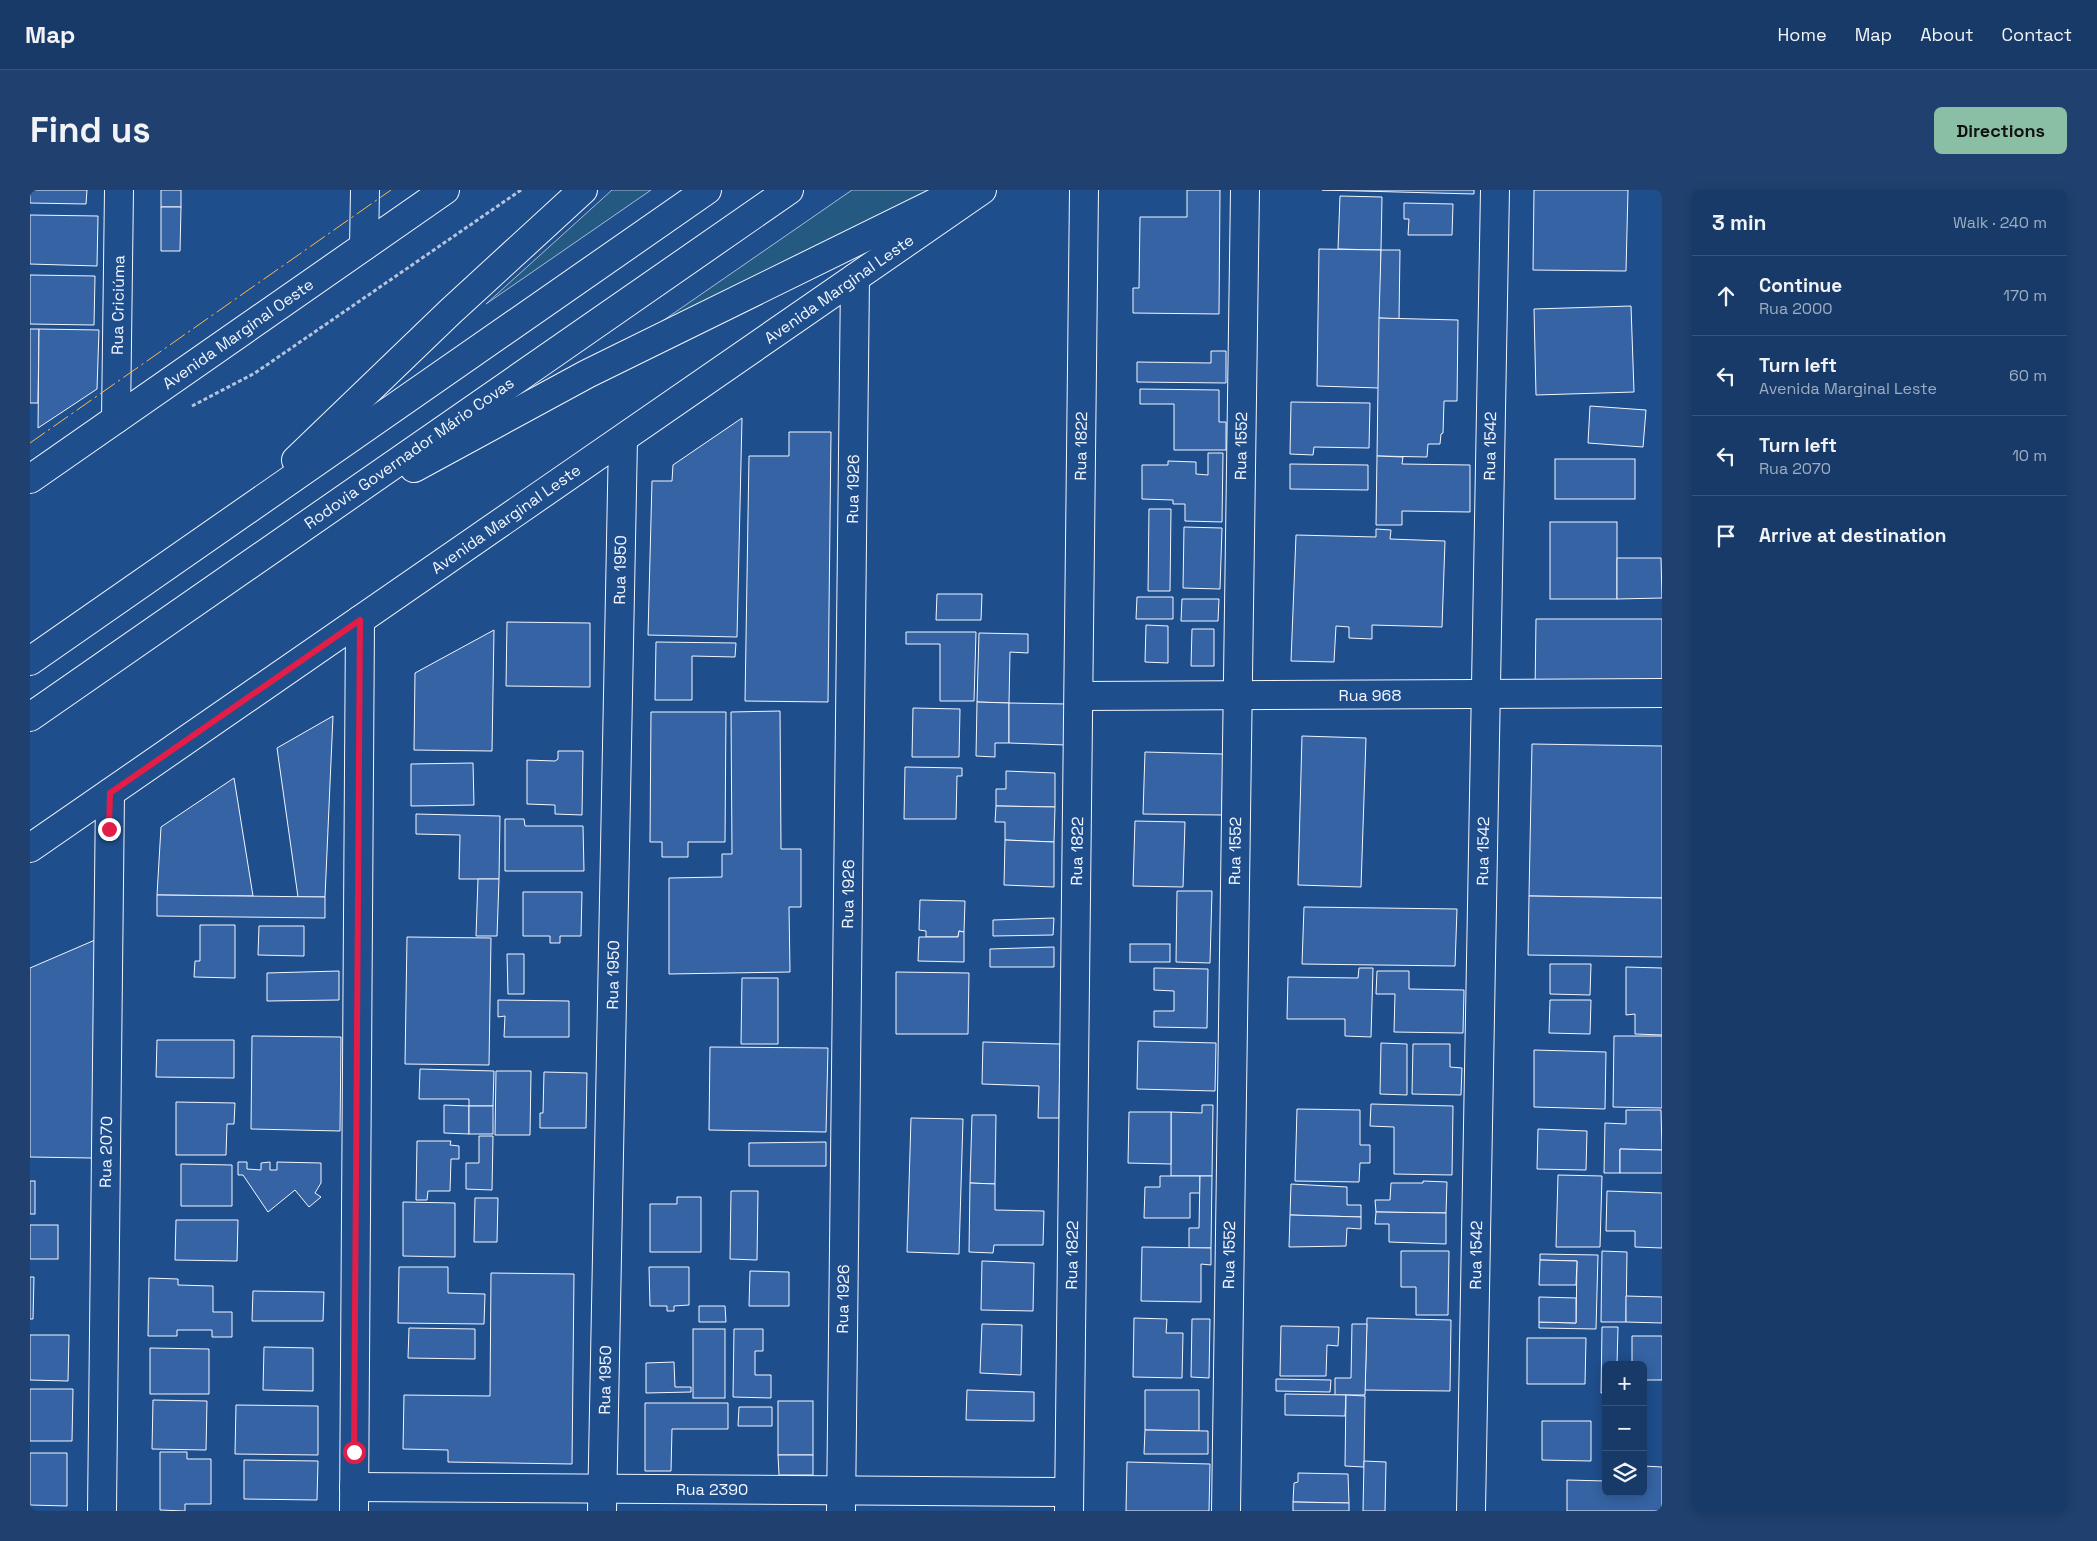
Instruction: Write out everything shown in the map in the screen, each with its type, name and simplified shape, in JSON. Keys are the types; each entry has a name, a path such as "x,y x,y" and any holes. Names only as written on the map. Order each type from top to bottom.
{"main road":[{"name":"Rua Criciúma","path":"116,419 119,190"},
{"path":"364,246 365,190"},
{"name":"Avenida Marginal Oeste","path":"30,479 445,190"},
{"path":"232,520 582,190"},
{"path":"30,661 707,190"},
{"name":"Rodovia Governador Mário Covas","path":"30,717 789,190"},
{"path":"288,538 587,374 960,190"},
{"name":"Avenida Marginal Leste","path":"30,848 982,190"},
{"name":"Rua 1822","path":"1069,1501 1084,190"},
{"name":"Rua 1552","path":"1226,1511 1245,190"},
{"name":"Rua 1542","path":"1471,1511 1495,190"},
{"name":"Rua 1926","path":"841,1501 855,278"},
{"name":"Rua 1950","path":"602,1500 622,439"},
{"path":"354,1499 360,620"},
{"name":"Rua 968","path":"1079,696 1662,693"},
{"name":"Rua 2070","path":"102,1511 110,793"},
{"name":"Rua 2390","path":"354,1499 1069,1501"}],"path":[{"path":"188,408 215,396 255,373 521,190"}],"shaded area":[{"path":"612,190 651,190 486,304"},
{"path":"852,190 930,190 661,322"}],"building":[{"path":"30,190 87,190 86,204 30,203"},
{"path":"161,190 181,190 181,207 161,207"},
{"path":"1187,190 1220,190 1219,314 1133,313 1133,288 1139,288 1140,217 1187,217"},
{"path":"1322,190 1474,190 1474,194"},
{"path":"1534,190 1628,190 1626,271 1533,270"},
{"path":"1340,196 1382,197 1381,250 1338,249"},
{"path":"1404,203 1453,204 1452,235 1408,235 1409,219 1404,219"},
{"path":"161,207 181,207 180,251 161,251"},
{"path":"30,215 98,216 97,266 30,264"},
{"path":"1319,249 1381,250 1379,388 1317,386"},
{"path":"1381,250 1400,250 1399,319 1379,318"},
{"path":"30,275 95,276 94,325 30,324"},
{"path":"1631,306 1634,392 1536,395 1534,309"},
{"path":"1379,318 1458,320 1457,401 1444,401 1443,433 1441,434 1440,444 1428,444 1427,457 1377,456"},
{"path":"30,329 39,329 38,403 30,403"},
{"path":"39,329 99,330 97,389 38,428"},
{"path":"1211,351 1226,351 1226,383 1137,382 1137,362 1211,363"},
{"path":"1140,389 1219,390 1219,422 1226,422 1226,450 1174,450 1174,404 1140,404"},
{"path":"1291,402 1370,403 1369,448 1314,447 1313,455 1290,454"},
{"path":"1590,406 1646,410 1643,447 1588,443"},
{"path":"742,418 737,637 648,635 652,481 672,481 673,465"},
{"path":"789,432 831,432 828,702 745,701 749,456 789,456"},
{"path":"1208,453 1223,453 1222,522 1185,521 1185,504 1173,504 1173,500 1142,499 1142,465 1168,465 1168,461 1196,462 1196,474 1208,475"},
{"path":"1377,456 1403,457 1402,464 1470,465 1470,512 1402,511 1402,525 1376,525"},
{"path":"1555,459 1635,459 1635,499 1555,499"},
{"path":"1290,464 1368,465 1368,490 1290,489"},
{"path":"1149,509 1171,509 1170,591 1148,591"},
{"path":"1550,522 1617,522 1617,599 1550,599"},
{"path":"1184,527 1222,528 1220,589 1183,588"},
{"path":"1376,529 1391,530 1390,539 1445,541 1442,627 1372,625 1372,639 1349,638 1349,627 1336,626 1334,662 1291,661 1296,535 1376,537"},
{"path":"1617,558 1661,558 1662,598 1617,599"},
{"path":"937,594 982,594 981,620 936,620"},
{"path":"1137,597 1173,597 1173,619 1136,619"},
{"path":"1182,599 1219,599 1218,621 1181,621"},
{"path":"1536,619 1662,619 1662,692 1535,692"},
{"path":"507,622 590,623 590,687 506,686"},
{"path":"1146,625 1168,626 1168,663 1145,662"},
{"path":"1192,629 1214,629 1214,666 1191,666"},
{"path":"494,630 492,751 414,750 415,673"},
{"path":"906,632 976,632 974,701 940,701 940,644 906,644"},
{"path":"979,633 1028,634 1028,653 1010,652 1009,703 977,702"},
{"path":"656,642 736,643 735,657 692,656 692,700 655,700"},
{"path":"977,702 1009,703 1009,743 995,743 995,757 976,756"},
{"path":"1009,703 1067,704 1066,745 1009,743"},
{"path":"913,708 960,709 959,757 912,757"},
{"path":"780,711 781,849 801,849 801,907 789,907 790,972 669,974 669,878 722,877 722,854 732,854 731,712"},
{"path":"651,712 726,712 725,842 688,842 688,857 662,857 662,842 650,842"},
{"path":"333,716 325,897 298,897 277,748"},
{"path":"1302,736 1366,738 1361,887 1298,885"},
{"path":"1532,744 1662,746 1662,898 1529,896"},
{"path":"558,751 583,751 582,815 555,814 555,805 527,804 527,760 555,761 558,759"},
{"path":"1145,752 1223,754 1222,815 1143,814"},
{"path":"473,763 474,805 411,806 411,764"},
{"path":"905,767 962,768 962,776 957,776 956,819 904,819"},
{"path":"1006,771 1055,773 1055,807 996,806 996,789 1006,789"},
{"path":"234,778 253,896 157,895 161,827"},
{"path":"996,806 1055,807 1054,842 1005,840 1005,822 995,822"},
{"path":"416,814 500,816 499,879 459,879 460,835 416,834"},
{"path":"505,819 524,819 525,826 583,826 584,871 505,871"},
{"path":"1135,821 1185,822 1183,887 1133,886"},
{"path":"1005,840 1054,842 1054,887 1004,885"},
{"path":"478,879 499,879 497,936 476,936"},
{"path":"1177,891 1212,891 1210,963 1176,962"},
{"path":"523,892 582,892 581,936 560,936 560,943 550,943 550,936 523,936"},
{"path":"157,895 325,897 325,918 157,916"},
{"path":"1529,896 1662,898 1662,957 1528,955"},
{"path":"920,900 965,901 964,932 959,931 958,937 926,937 926,931 919,930"},
{"path":"1304,907 1457,909 1455,966 1302,964"},
{"path":"1054,918 1053,935 993,936 993,920"},
{"path":"200,925 235,925 235,978 194,977 195,961 200,961"},
{"path":"259,926 304,926 304,956 258,955"},
{"path":"959,931 964,932 964,962 918,961 919,937 958,937"},
{"path":"407,937 491,938 489,1065 405,1064"},
{"path":"95,940 92,1158 30,1157 30,968"},
{"path":"1130,944 1170,944 1170,962 1130,962"},
{"path":"1054,947 1054,967 990,967 990,949"},
{"path":"507,954 524,954 524,994 508,994"},
{"path":"1550,964 1591,964 1590,995 1550,994"},
{"path":"1626,967 1662,968 1662,1035 1635,1034 1635,1014 1626,1015"},
{"path":"1154,968 1208,969 1207,1028 1154,1027 1154,1011 1174,1011 1174,991 1154,990"},
{"path":"1359,968 1373,968 1371,1037 1345,1036 1345,1019 1287,1019 1288,977 1358,978"},
{"path":"339,971 339,1000 267,1001 267,973"},
{"path":"1377,971 1409,971 1409,989 1464,990 1463,1033 1394,1032 1395,994 1376,994"},
{"path":"896,972 969,973 968,1034 896,1034"},
{"path":"742,978 778,978 778,1044 741,1044"},
{"path":"498,1000 569,1001 569,1037 504,1037 505,1016 498,1017"},
{"path":"1550,1000 1591,1000 1590,1034 1549,1033"},
{"path":"252,1036 341,1037 340,1131 251,1129"},
{"path":"1614,1036 1662,1036 1662,1108 1613,1107"},
{"path":"157,1040 234,1040 234,1078 156,1077"},
{"path":"1138,1041 1216,1043 1215,1091 1137,1089"},
{"path":"983,1042 1060,1044 1059,1118 1038,1118 1039,1086 982,1084"},
{"path":"1381,1043 1407,1044 1407,1095 1380,1094"},
{"path":"1413,1044 1450,1044 1450,1067 1462,1068 1461,1095 1412,1094"},
{"path":"710,1047 828,1048 826,1132 709,1130"},
{"path":"1534,1050 1606,1052 1605,1109 1534,1107"},
{"path":"420,1069 494,1071 493,1106 469,1106 469,1099 419,1099"},
{"path":"496,1071 531,1071 530,1135 495,1135"},
{"path":"544,1072 587,1073 586,1128 540,1128 540,1113 543,1113"},
{"path":"176,1102 235,1103 234,1124 227,1124 226,1155 176,1155"},
{"path":"1371,1104 1453,1106 1452,1175 1394,1174 1394,1127 1370,1126"},
{"path":"444,1105 469,1106 469,1134 444,1133"},
{"path":"1202,1105 1213,1105 1212,1176 1171,1176 1171,1112 1202,1113"},
{"path":"469,1106 493,1106 493,1134 469,1134"},
{"path":"1297,1109 1360,1110 1360,1145 1370,1145 1370,1163 1360,1163 1359,1182 1295,1181"},
{"path":"1626,1110 1661,1110 1662,1150 1620,1149 1620,1173 1604,1173 1605,1123 1626,1124"},
{"path":"1129,1112 1171,1112 1171,1164 1128,1163"},
{"path":"972,1115 996,1115 995,1184 970,1183"},
{"path":"911,1118 963,1119 959,1254 907,1252"},
{"path":"1538,1129 1587,1131 1586,1170 1537,1169"},
{"path":"479,1136 493,1136 492,1190 466,1189 466,1163 479,1163"},
{"path":"417,1141 451,1141 450,1145 459,1146 459,1159 451,1159 450,1191 428,1191 427,1200 416,1200"},
{"path":"826,1142 826,1166 749,1166 749,1143"},
{"path":"1620,1149 1662,1150 1662,1173 1620,1173"},
{"path":"238,1162 247,1162 247,1169 261,1170 261,1163 270,1162 270,1170 277,1170 277,1162 321,1163 321,1183 315,1193 321,1197 309,1207 295,1190 268,1212 243,1175 238,1175"},
{"path":"181,1164 232,1165 232,1206 181,1206"},
{"path":"1558,1175 1602,1176 1600,1247 1556,1247"},
{"path":"1160,1176 1200,1176 1200,1193 1190,1193 1190,1218 1144,1218 1145,1187 1160,1187"},
{"path":"1200,1176 1212,1176 1211,1248 1189,1248 1189,1228 1199,1228"},
{"path":"30,1181 35,1181 35,1214 30,1214"},
{"path":"1423,1181 1447,1182 1446,1213 1376,1212 1375,1200 1390,1200 1391,1183 1423,1183"},
{"path":"970,1183 995,1184 995,1210 1044,1211 1043,1245 994,1245 993,1253 969,1252"},
{"path":"1291,1184 1347,1187 1347,1205 1361,1205 1361,1217 1290,1215"},
{"path":"731,1191 758,1191 757,1260 730,1259"},
{"path":"1607,1191 1662,1193 1662,1248 1635,1247 1635,1231 1606,1231"},
{"path":"677,1197 701,1197 701,1252 650,1252 650,1204 677,1204"},
{"path":"475,1198 498,1198 497,1242 474,1242"},
{"path":"403,1202 455,1203 455,1257 403,1256"},
{"path":"1376,1212 1446,1213 1446,1244 1389,1242 1389,1224 1375,1224"},
{"path":"1290,1215 1361,1217 1361,1229 1347,1228 1346,1246 1289,1247"},
{"path":"176,1220 238,1220 237,1261 175,1260"},
{"path":"30,1225 58,1225 58,1259 30,1259"},
{"path":"1142,1247 1211,1248 1211,1265 1201,1264 1201,1302 1141,1301"},
{"path":"1401,1251 1449,1251 1448,1315 1416,1315 1416,1287 1401,1287"},
{"path":"1602,1251 1627,1252 1626,1322 1601,1322"},
{"path":"1540,1254 1598,1255 1596,1329 1539,1328 1539,1322 1576,1323 1577,1261 1540,1260"},
{"path":"1540,1260 1577,1261 1576,1285 1539,1285"},
{"path":"982,1261 1034,1263 1033,1311 981,1310"},
{"path":"399,1267 448,1267 448,1293 485,1294 484,1324 398,1323"},
{"path":"649,1267 689,1267 689,1305 674,1306 674,1311 667,1311 667,1306 650,1306"},
{"path":"750,1271 789,1272 789,1306 749,1306"},
{"path":"491,1273 574,1274 572,1464 448,1462 448,1450 403,1449 404,1395 490,1396"},
{"path":"30,1277 34,1277 33,1319 30,1319"},
{"path":"149,1278 178,1279 178,1285 213,1286 213,1312 232,1312 232,1337 212,1337 212,1330 177,1330 177,1336 148,1336"},
{"path":"253,1291 324,1292 323,1321 252,1321"},
{"path":"1626,1296 1662,1297 1662,1323 1626,1322"},
{"path":"1539,1297 1576,1298 1576,1323 1539,1322"},
{"path":"699,1306 725,1306 726,1322 699,1322"},
{"path":"1134,1318 1167,1319 1166,1333 1183,1333 1182,1378 1133,1377"},
{"path":"1367,1318 1451,1320 1450,1391 1365,1390"},
{"path":"1192,1319 1210,1319 1209,1378 1191,1377"},
{"path":"982,1324 1022,1325 1021,1375 980,1373"},
{"path":"1352,1324 1367,1324 1365,1395 1335,1395 1335,1378 1351,1378"},
{"path":"1281,1326 1339,1327 1338,1346 1327,1345 1326,1376 1280,1376"},
{"path":"1602,1327 1618,1327 1617,1361 1602,1361 1601,1393"},
{"path":"409,1328 475,1329 475,1359 408,1358"},
{"path":"693,1329 725,1329 725,1398 693,1398"},
{"path":"734,1329 763,1329 763,1351 755,1351 755,1375 771,1375 771,1398 733,1397"},
{"path":"30,1335 69,1335 68,1381 30,1380"},
{"path":"1632,1336 1662,1336 1662,1380 1647,1380 1647,1361 1632,1361"},
{"path":"1527,1338 1586,1338 1585,1384 1527,1384"},
{"path":"264,1347 313,1348 313,1391 263,1390"},
{"path":"150,1348 209,1349 209,1394 150,1394"},
{"path":"674,1362 675,1387 691,1387 691,1392 646,1393 646,1363"},
{"path":"1276,1379 1331,1380 1330,1392 1276,1391"},
{"path":"30,1389 73,1389 72,1441 30,1441"},
{"path":"967,1390 1034,1392 1034,1421 966,1420"},
{"path":"1145,1390 1199,1390 1199,1431 1145,1430"},
{"path":"1285,1394 1346,1395 1345,1416 1285,1415"},
{"path":"1346,1395 1365,1396 1364,1467 1345,1466"},
{"path":"153,1400 207,1401 206,1450 152,1449"},
{"path":"778,1401 813,1401 813,1455 778,1455"},
{"path":"645,1403 728,1403 728,1429 672,1429 671,1471 645,1471"},
{"path":"236,1405 318,1406 318,1455 235,1454"},
{"path":"739,1407 772,1407 772,1426 738,1426"},
{"path":"1542,1421 1591,1421 1591,1461 1542,1460"},
{"path":"1145,1430 1208,1431 1208,1454 1144,1454"},
{"path":"160,1452 187,1452 187,1459 211,1459 211,1504 185,1504 185,1511 160,1510"},
{"path":"30,1453 67,1453 67,1506 30,1505"},
{"path":"778,1455 813,1455 813,1475 779,1475"},
{"path":"244,1460 318,1461 317,1500 244,1499"},
{"path":"1364,1461 1386,1462 1385,1511 1363,1511"},
{"path":"1127,1462 1210,1464 1209,1511 1126,1511"},
{"path":"1647,1466 1662,1467 1662,1511 1567,1511 1567,1480 1602,1481 1602,1496 1647,1496"},
{"path":"1298,1473 1348,1474 1349,1503 1293,1502 1294,1483 1298,1482"},
{"path":"1293,1502 1349,1503 1349,1511 1293,1511"}],"power":[{"path":"30,443 391,190"}],"route":[{"path":"109,829 110,793 360,620 354,1452"}]}
